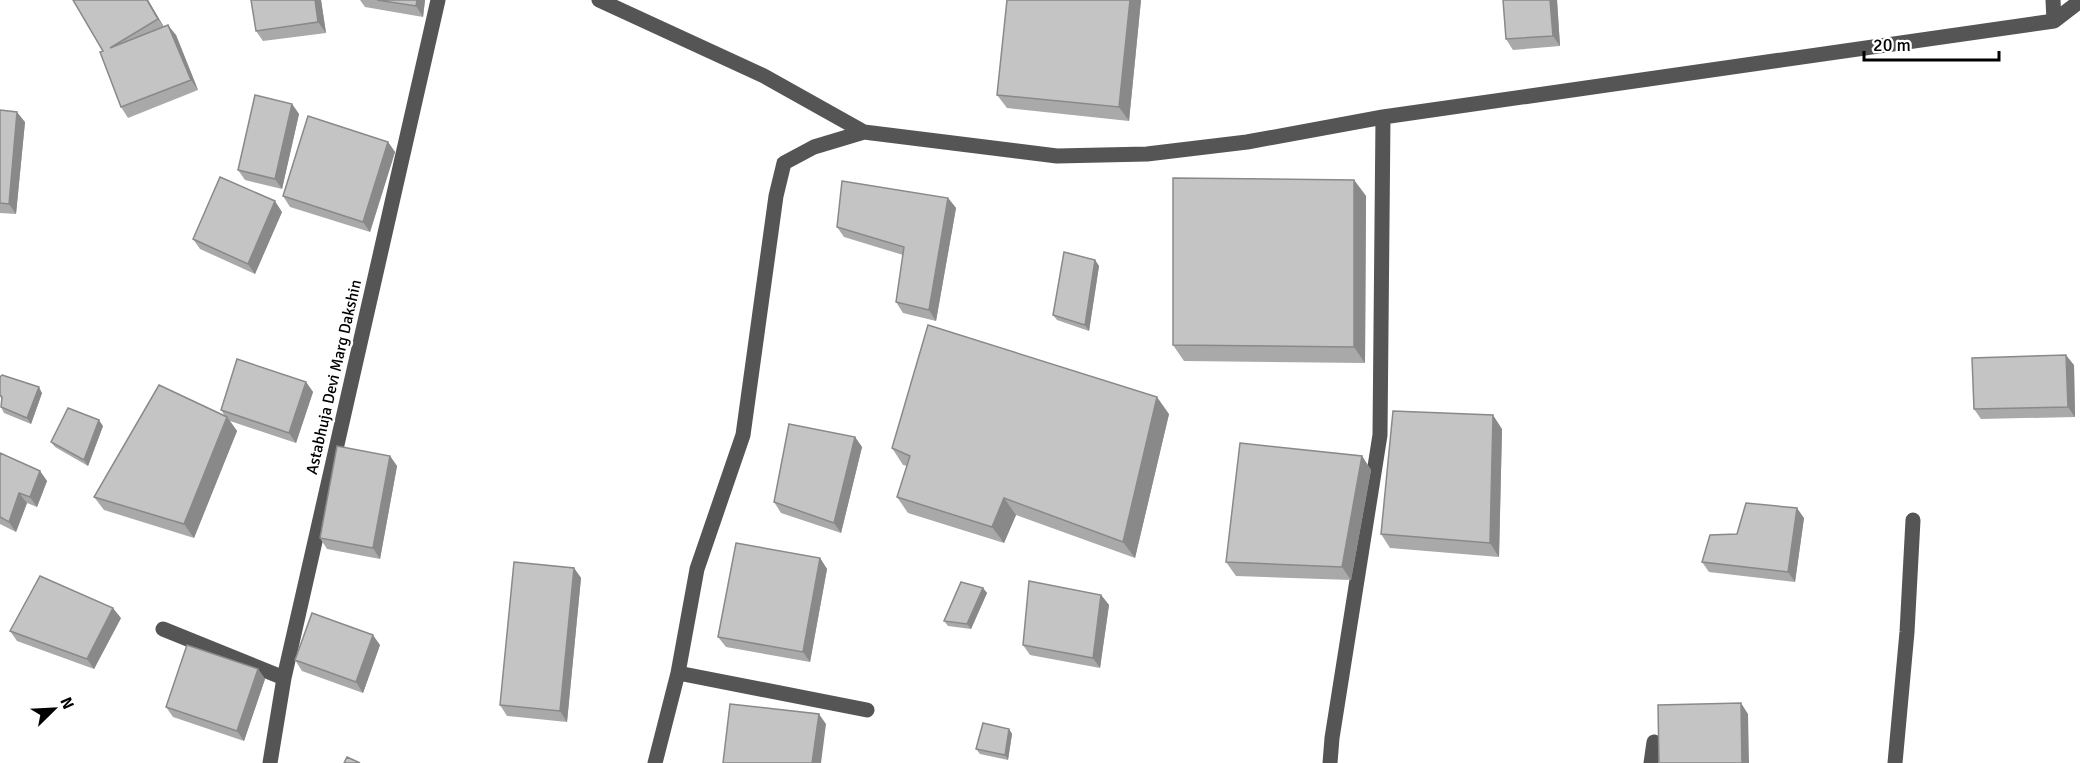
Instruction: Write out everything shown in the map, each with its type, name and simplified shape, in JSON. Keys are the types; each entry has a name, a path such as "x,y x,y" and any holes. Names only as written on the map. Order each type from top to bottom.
{"street":[{"name":"Astabhuja Devi Marg Dakshin","path":"270,763 284,678 438,0"},
{"path":"599,0 765,76 864,132 1057,156 1147,154 1246,142 1383,117 2054,21 2080,1"},
{"path":"2053,0 2054,21"},
{"path":"1330,763 1380,435 1383,117"},
{"path":"655,763 678,673 697,569 743,435 776,196 784,163 814,147 864,132"},
{"path":"1895,763 1907,632 1913,520"},
{"path":"163,629 284,678"},
{"path":"678,673 867,710"},
{"path":"1651,763 1654,742"}],"building":[{"path":"73,0 147,0 158,19 110,48 168,25 191,80 121,107 100,52 103,51"},
{"path":"251,0 315,0 318,22 256,31"},
{"path":"377,0 417,0 416,6"},
{"path":"1007,0 1130,0 1119,107 997,95"},
{"path":"1503,0 1550,0 1553,36 1506,39"},
{"path":"255,95 292,104 275,179 238,170"},
{"path":"0,110 17,112 9,204 0,203"},
{"path":"308,116 388,142 363,222 283,196"},
{"path":"220,177 275,201 248,264 193,239"},
{"path":"1173,178 1354,180 1354,347 1173,345"},
{"path":"842,181 948,198 929,310 896,302 904,247 837,227"},
{"path":"1064,252 1095,260 1085,325 1053,315"},
{"path":"928,325 1157,397 1123,542 1004,498 992,527 897,497 910,456 892,448"},
{"path":"2066,355 2068,407 1974,409 1972,358"},
{"path":"237,359 306,382 289,433 221,410"},
{"path":"2,375 39,387 27,418 1,407 0,377"},
{"path":"159,385 227,417 184,524 94,497"},
{"path":"68,408 99,420 84,460 51,442"},
{"path":"1393,411 1493,415 1490,543 1381,534"},
{"path":"789,424 855,437 834,523 774,502"},
{"path":"1240,443 1362,456 1342,567 1226,562"},
{"path":"337,446 390,456 373,548 320,538"},
{"path":"0,453 40,471 30,497 19,493 9,522 0,517"},
{"path":"1746,503 1797,508 1788,572 1702,562 1710,535 1737,534"},
{"path":"736,543 820,558 803,652 718,637"},
{"path":"514,562 574,568 560,711 500,705"},
{"path":"40,576 113,608 87,659 10,631"},
{"path":"1029,581 1101,595 1093,658 1023,645"},
{"path":"961,582 983,588 967,624 944,621"},
{"path":"312,613 373,635 356,682 295,660"},
{"path":"187,645 258,669 237,731 166,707"},
{"path":"1741,703 1742,763 1659,763 1658,705"},
{"path":"730,704 819,714 812,763 723,763"},
{"path":"983,723 1009,729 1005,755 976,749"},
{"path":"347,757 360,763 344,763"}]}
